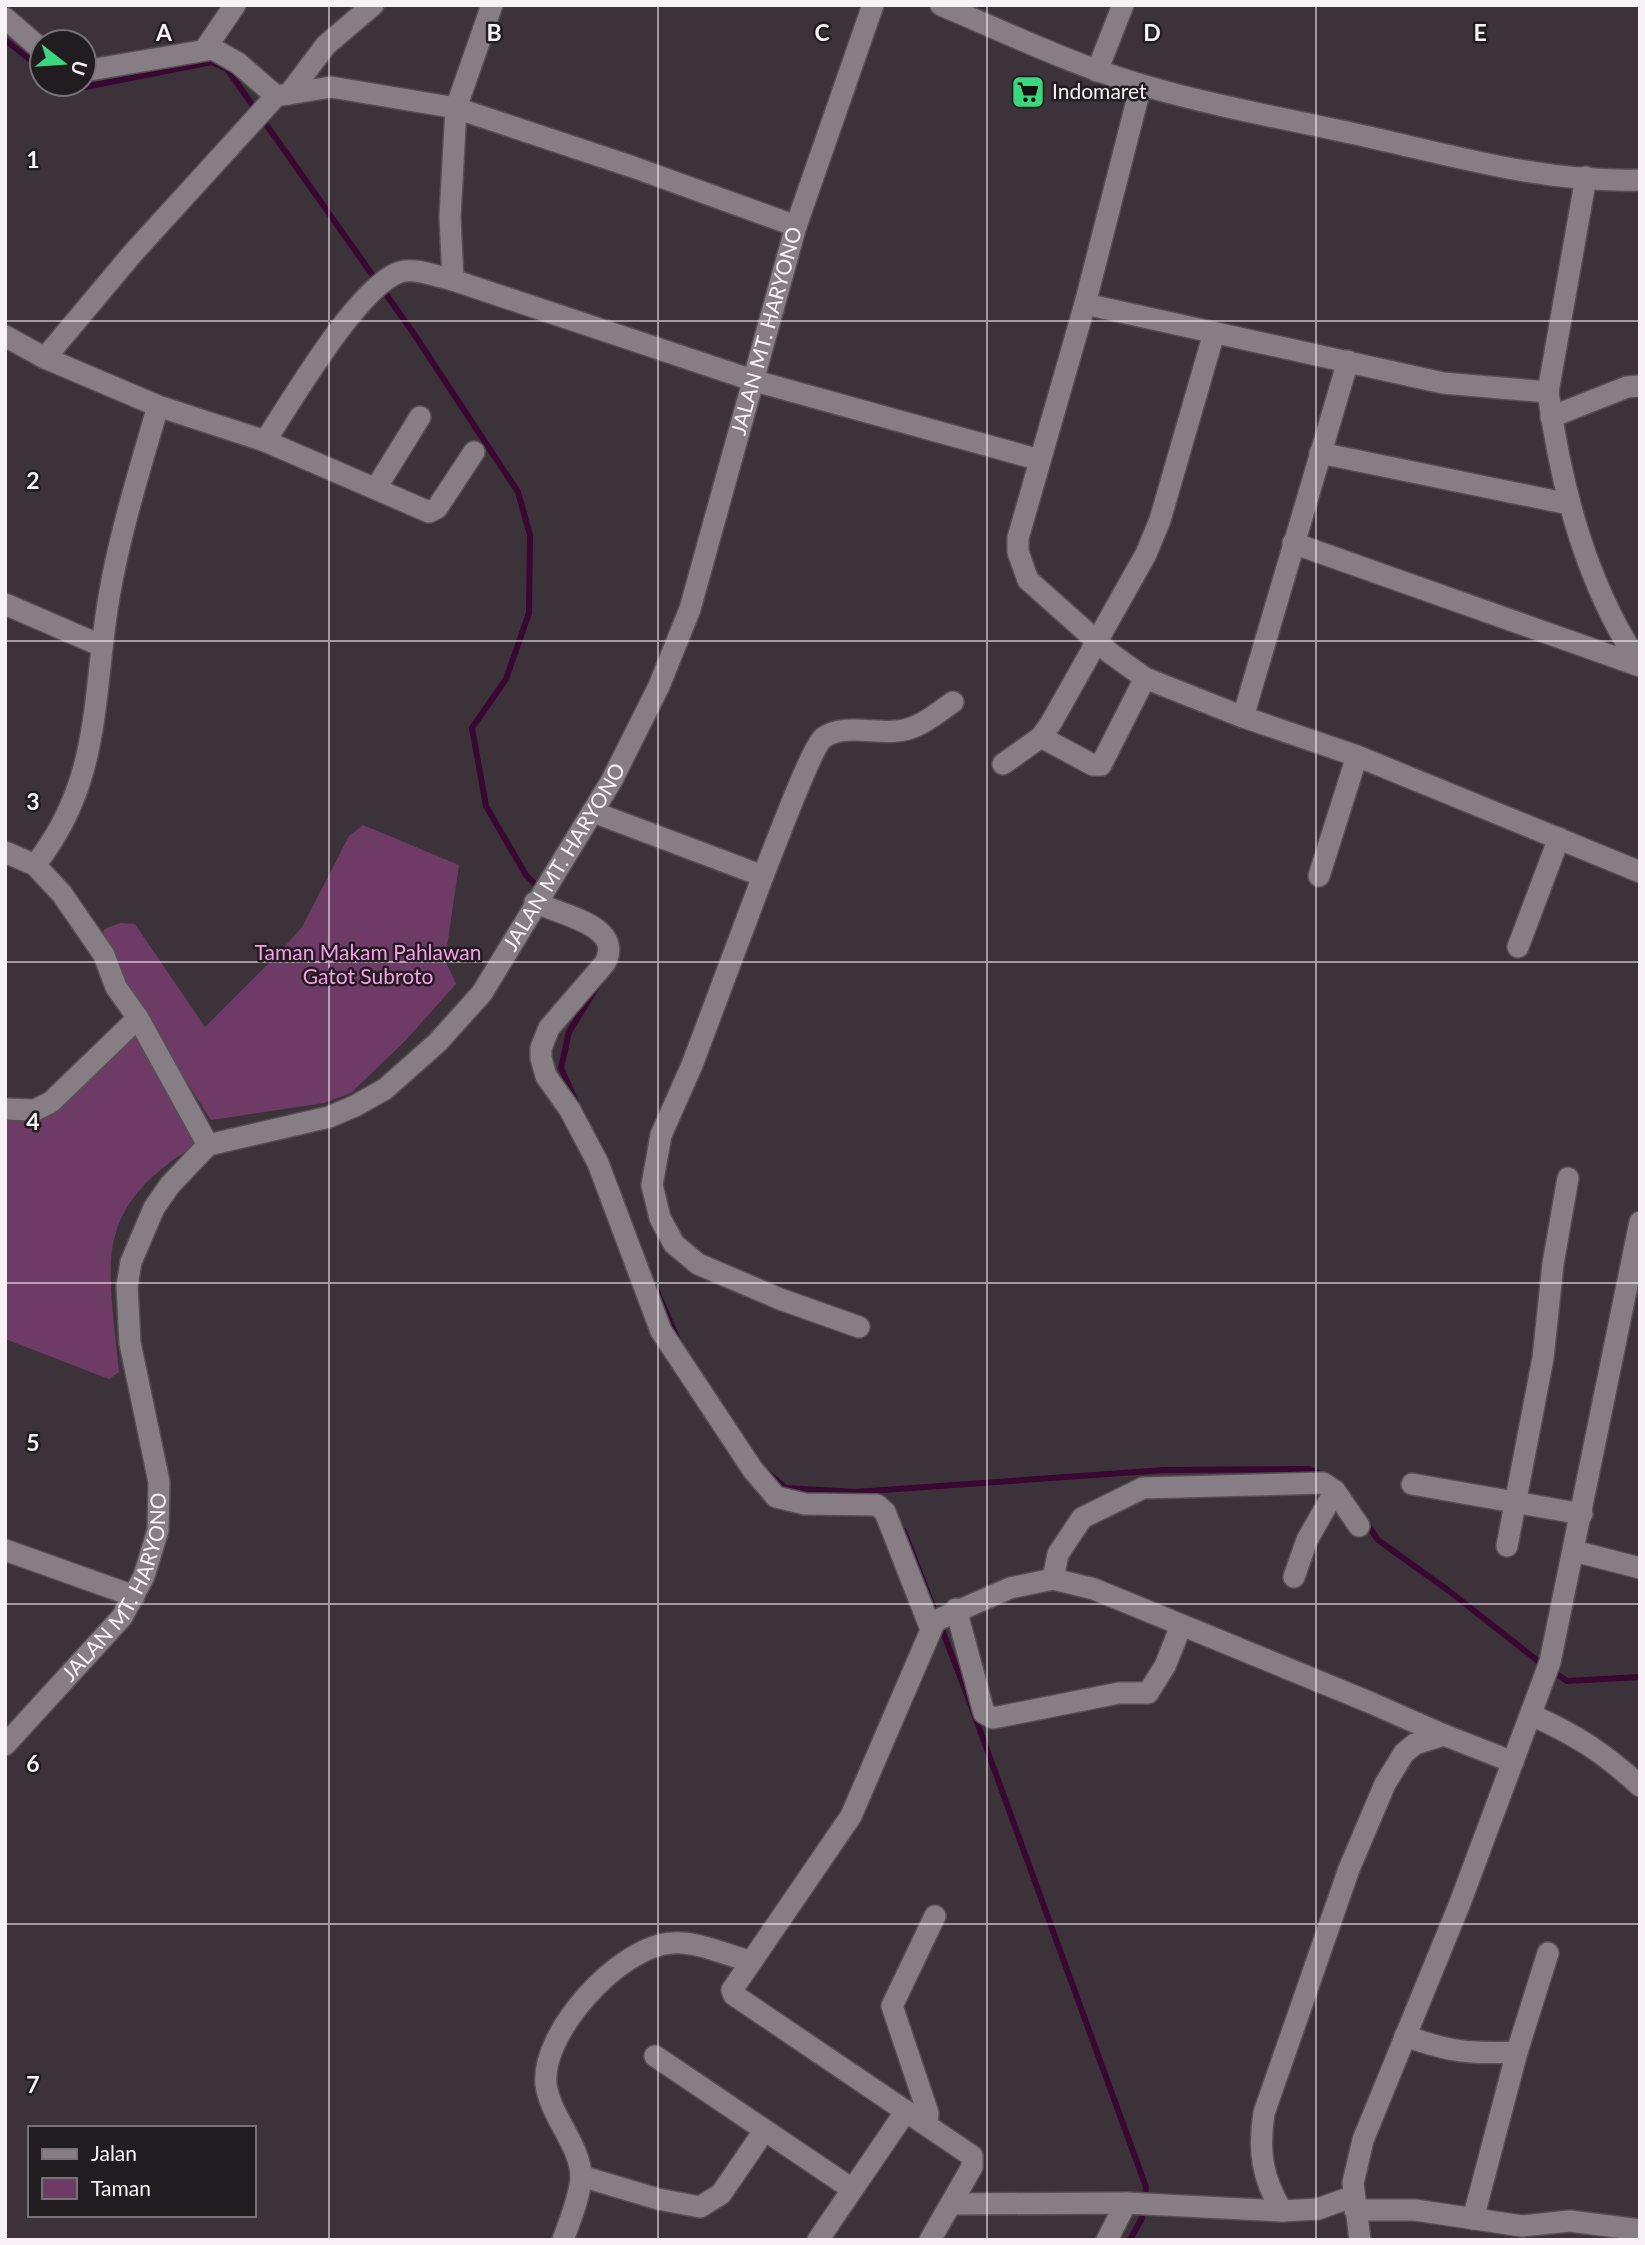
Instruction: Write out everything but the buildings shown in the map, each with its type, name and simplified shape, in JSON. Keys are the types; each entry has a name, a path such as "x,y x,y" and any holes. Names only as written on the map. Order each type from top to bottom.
{"street":[{"path":"205,49 234,5"},
{"path":"45,358 133,253 251,124 278,99 326,45 373,5"},
{"path":"453,280 450,217 456,108 492,5"},
{"name":"JALAN MT. HARYONO","path":"5,1745 122,1617 144,1576 158,1530 159,1482 130,1343 127,1286 131,1262 154,1208 170,1185 208,1145 329,1117 385,1089 438,1042 482,993 535,902 593,812 659,686 690,609 796,226 873,5"},
{"path":"941,5 1097,71 1141,85 1475,163 1533,173 1640,180"},
{"path":"1097,71 1123,5"},
{"path":"5,18 28,39"},
{"path":"98,68 205,49 228,56 278,99"},
{"path":"1141,85 1085,304 1018,538 1022,567 1028,580 1145,678 1243,717 1357,756 1640,872"},
{"path":"278,99 331,88 456,108 633,167 796,226"},
{"path":"1586,177 1548,392 1569,504 1612,618 1640,666"},
{"path":"265,441 341,328 377,287 408,271 453,280 755,381 1040,460"},
{"path":"1085,304 1443,383 1548,392"},
{"path":"1003,764 1041,737 1146,554 1160,520 1214,333"},
{"path":"5,336 45,358 158,406 265,441 433,512 474,453"},
{"path":"1243,717 1348,361"},
{"path":"1551,417 1627,387 1640,386"},
{"path":"35,865 66,819 84,775 102,646 124,522 158,406"},
{"path":"376,488 421,417"},
{"path":"1320,453 1569,504"},
{"path":"1293,543 1640,666"},
{"path":"5,604 102,646"},
{"path":"1041,737 1093,765 1101,765 1145,678"},
{"path":"859,1327 780,1299 698,1264 674,1244 660,1218 652,1185 661,1135 692,1065 762,876 808,767 824,738 839,731 899,731 923,724 953,702"},
{"path":"1319,876 1357,756"},
{"path":"593,812 762,876"},
{"path":"1518,947 1559,838"},
{"path":"5,852 35,865 62,894 97,945 116,987 138,1018 208,1145"},
{"path":"535,902 598,929 608,943 609,955 549,1028 541,1048 546,1076 570,1110 598,1163 661,1331 753,1470 776,1497 794,1503 877,1505 885,1512 942,1618 984,1713 993,1718 1119,1693 1148,1693 1165,1666 1181,1626"},
{"path":"5,1110 35,1110 51,1102 138,1018"},
{"path":"1507,1546 1543,1358 1553,1264 1568,1178"},
{"path":"1360,2240 1353,2183 1363,2140 1550,1662 1639,1230"},
{"path":"1053,1579 1058,1554 1082,1518 1143,1488 1323,1482 1335,1491 1359,1526"},
{"path":"1412,1485 1582,1514"},
{"path":"1294,1577 1307,1540 1335,1491"},
{"path":"5,1550 134,1596"},
{"path":"1574,1551 1640,1567"},
{"path":"930,2240 974,2161 927,2125 733,1995 734,1984 851,1816 942,1618 1010,1588 1053,1579 1094,1589 1513,1762"},
{"path":"1531,1715 1576,1735 1611,1759 1640,1786"},
{"path":"1282,2211 1268,2188 1260,2151 1264,2113 1272,2084 1349,1869 1385,1784 1404,1753 1415,1744 1444,1735"},
{"path":"927,2125 928,2113 892,2006 935,1916"},
{"path":"563,2240 581,2176 576,2157 550,2101 547,2069 552,2048 586,1998 617,1967 660,1945 690,1945 750,1961"},
{"path":"1473,2219 1517,2052 1548,1953"},
{"path":"1405,2036 1449,2051 1488,2054 1517,2052"},
{"path":"655,2056 852,2189"},
{"path":"818,2240 906,2111"},
{"path":"581,2176 657,2199 700,2207 721,2194 764,2131"},
{"path":"952,2204 1139,2204 1282,2211 1354,2203 1522,2226 1542,2232 1570,2221 1640,2230"},
{"path":"1107,2240 1139,2204"}],"green space":[{"name":"Taman Makam Pahlawan Gatot Subroto","path":"363,825 459,865 445,960 456,984 405,1041 351,1093 324,1103 211,1120 102,944 104,929 120,923 135,924 205,1027 302,927 349,836"},
{"path":"134,1022 201,1142 165,1166 140,1190 123,1214 114,1239 111,1267 119,1372 109,1379 5,1339 5,1115 56,1103"}],"waterway":[{"path":"5,40 28,58"},
{"path":"98,84 212,62 227,69 412,331 518,492 530,535 529,613 506,679 472,728 486,806 526,875 540,889"},
{"path":"576,1102 561,1068 569,1032 598,985"},
{"path":"656,1289 678,1340"},
{"path":"768,1473 786,1488 855,1492 1164,1470 1309,1469 1324,1476"},
{"path":"1365,1521 1378,1540 1449,1591 1543,1665"},
{"path":"904,1531 969,1700 1146,2187 1142,2218 1130,2240"},
{"path":"1552,1671 1567,1681 1640,1677"}],"place":[{"name":"Indomaret","path":"1028,92"}]}
